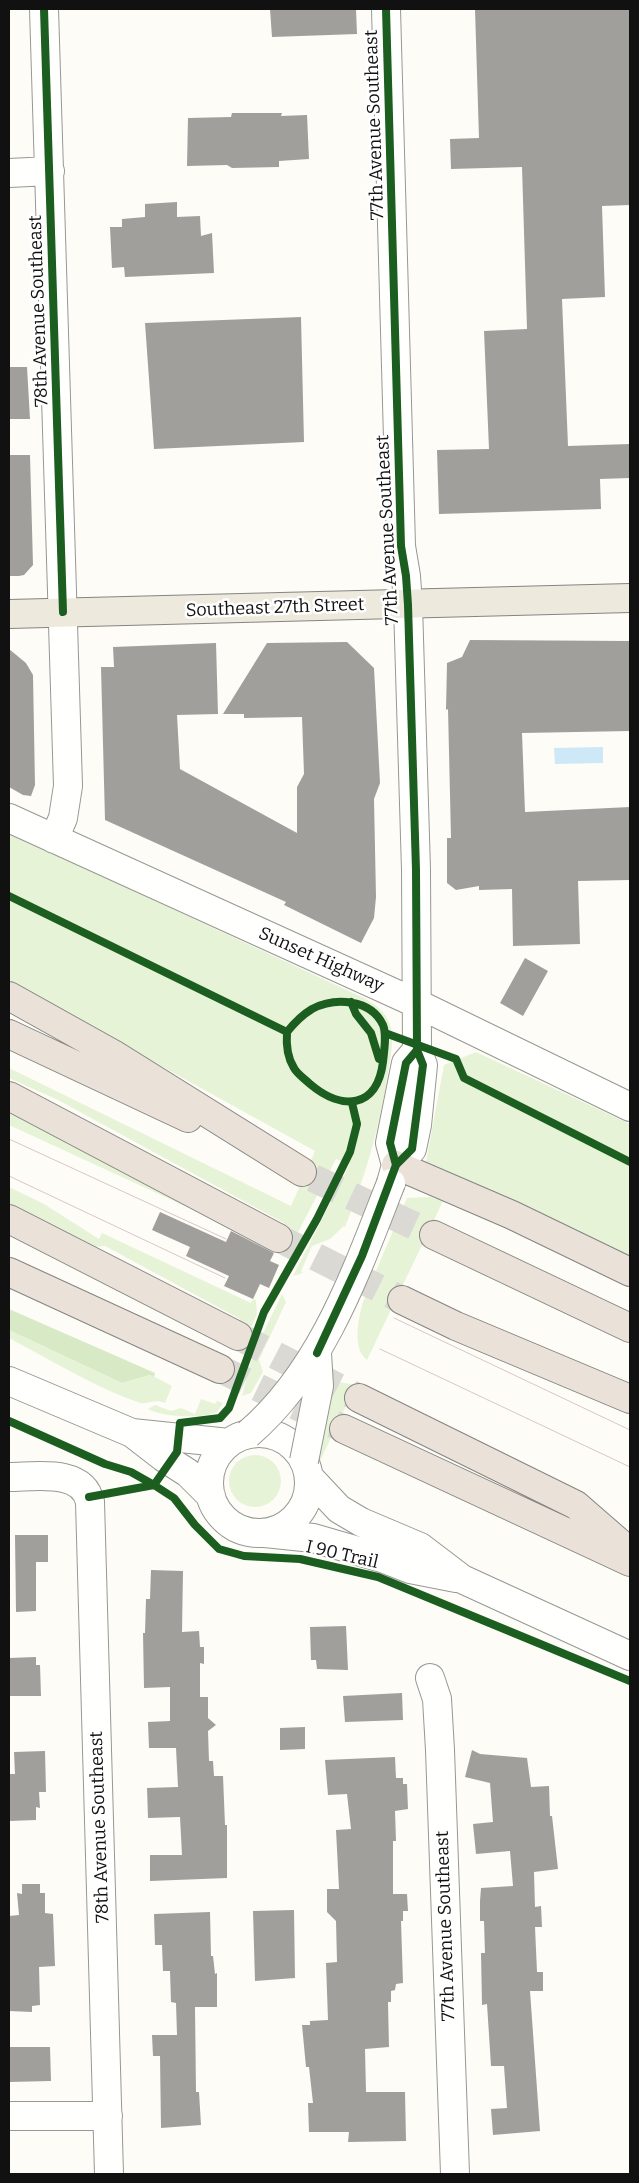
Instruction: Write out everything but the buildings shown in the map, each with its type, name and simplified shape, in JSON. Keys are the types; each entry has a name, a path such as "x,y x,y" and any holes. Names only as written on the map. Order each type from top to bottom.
{"highway":[{"path":"9,996 113,1054 307,1175 9,1034"},
{"path":"9,1096 278,1238"},
{"path":"393,1174 520,1219 630,1272"},
{"path":"9,1219 238,1336"},
{"path":"434,1235 630,1328"},
{"path":"9,1272 220,1369"},
{"path":"402,1300 456,1326 630,1399"},
{"path":"359,1398 576,1505 630,1552"},
{"path":"344,1429 630,1562"}],"main road":[{"name":"Southeast 27th Street","path":"9,614 630,598"}],"street":[{"name":"78th Avenue Southeast","path":"44,9 68,786 63,818 54,839"},
{"name":"77th Avenue Southeast","path":"386,9 401,546 408,605 418,1004 417,1050 406,1063 390,1143 393,1174"},
{"path":"9,173 50,172"},
{"name":"Sunset Highway","path":"9,818 418,1004 630,1107"},
{"path":"393,1174 362,1256 317,1353 269,1416 220,1450 212,1464 209,1480 211,1496 218,1511 229,1522 243,1530 313,1538 382,1558 410,1569 462,1579"},
{"path":"259,1532 275,1530 290,1522 301,1510 308,1494 307,1469 319,1386 317,1353"},
{"path":"9,1381 132,1433 163,1457 188,1473 211,1496"},
{"path":"132,1433 238,1438 264,1433 281,1437 295,1447 307,1469 339,1509 361,1522 420,1547 462,1579 630,1656"},
{"name":"78th Avenue Southeast","path":"9,1477 53,1476 80,1483 88,1493 90,1502 109,2174"},
{"name":"77th Avenue Southeast","path":"430,1678 437,1699 440,1750 454,2174"},
{"path":"9,2116 108,2116"}],"green space":[{"path":"9,833 364,998 377,1007 387,1018 392,1034 391,1057 381,1113 365,1171 345,1227 330,1239 312,1246 301,1271 303,1273 293,1276 350,1164 336,1159 293,1242 278,1250 278,1238 284,1223 58,1100 9,1078 9,1068 291,1206 315,1151 9,982"},
{"path":"476,1052 630,1124 630,1268 426,1162 444,1065"},
{"path":"9,1108 226,1225 9,1125"},
{"path":"9,1187 44,1204 99,1239 102,1233 251,1303 253,1299 256,1300 257,1314 252,1326 247,1327 239,1321 240,1319 105,1246 94,1247 9,1205"},
{"path":"430,1197 443,1201 367,1360 362,1355 358,1340 360,1314 364,1299 407,1198"},
{"path":"282,1294 286,1302 259,1360 263,1372 251,1393 242,1396 253,1354"},
{"path":"9,1309 155,1373 154,1377 150,1375 122,1383 9,1330"},
{"path":"9,1330 122,1383 151,1375 172,1386 165,1403 158,1401 140,1403 89,1381 9,1338"},
{"path":"339,1382 356,1385 320,1461 318,1447 329,1388"},
{"path":"201,1399 215,1404 217,1401 223,1403 217,1412 202,1416 162,1414 148,1409 155,1405 171,1411 181,1408 195,1414"},
{"path":"250,1455 260,1455 274,1462 281,1476 281,1486 274,1500 260,1507 250,1507 240,1503 233,1496 229,1486 229,1476 233,1466 240,1459"}],"water":[{"path":"603,747 603,763 555,764 554,748"}],"tunnel":[{"path":"313,1178 434,1235"},
{"path":"278,1238 402,1300"},
{"path":"238,1336 359,1398"},
{"path":"220,1369 344,1429"}],"tram line":[{"path":"9,1139 226,1239"},
{"path":"9,1176 225,1278"},
{"path":"394,1318 630,1430"},
{"path":"380,1349 630,1467"}],"cycle path":[{"path":"44,9 63,612"},
{"path":"317,1353 362,1256 396,1165 412,1149 423,1065 417,1050 416,870 408,605 401,546 386,9"},
{"path":"9,896 287,1032 305,1014 321,1005 341,1002 361,1005 377,1016 383,1025 385,1033 383,1062 374,1089 366,1097 356,1101 334,1099 322,1093 294,1068 288,1051 287,1032"},
{"path":"351,1002 356,1014 371,1033 379,1059"},
{"path":"385,1033 456,1059 464,1078 630,1162"},
{"path":"396,1165 390,1143 406,1063 417,1050"},
{"path":"89,1497 154,1485 177,1452 180,1423 220,1418 229,1408 264,1312 317,1219 350,1152 357,1124 352,1103"},
{"name":"I 90 Trail","path":"9,1421 105,1464 131,1472 154,1485 174,1498 195,1525 219,1549 244,1556 300,1559 378,1577 630,1681"}]}
